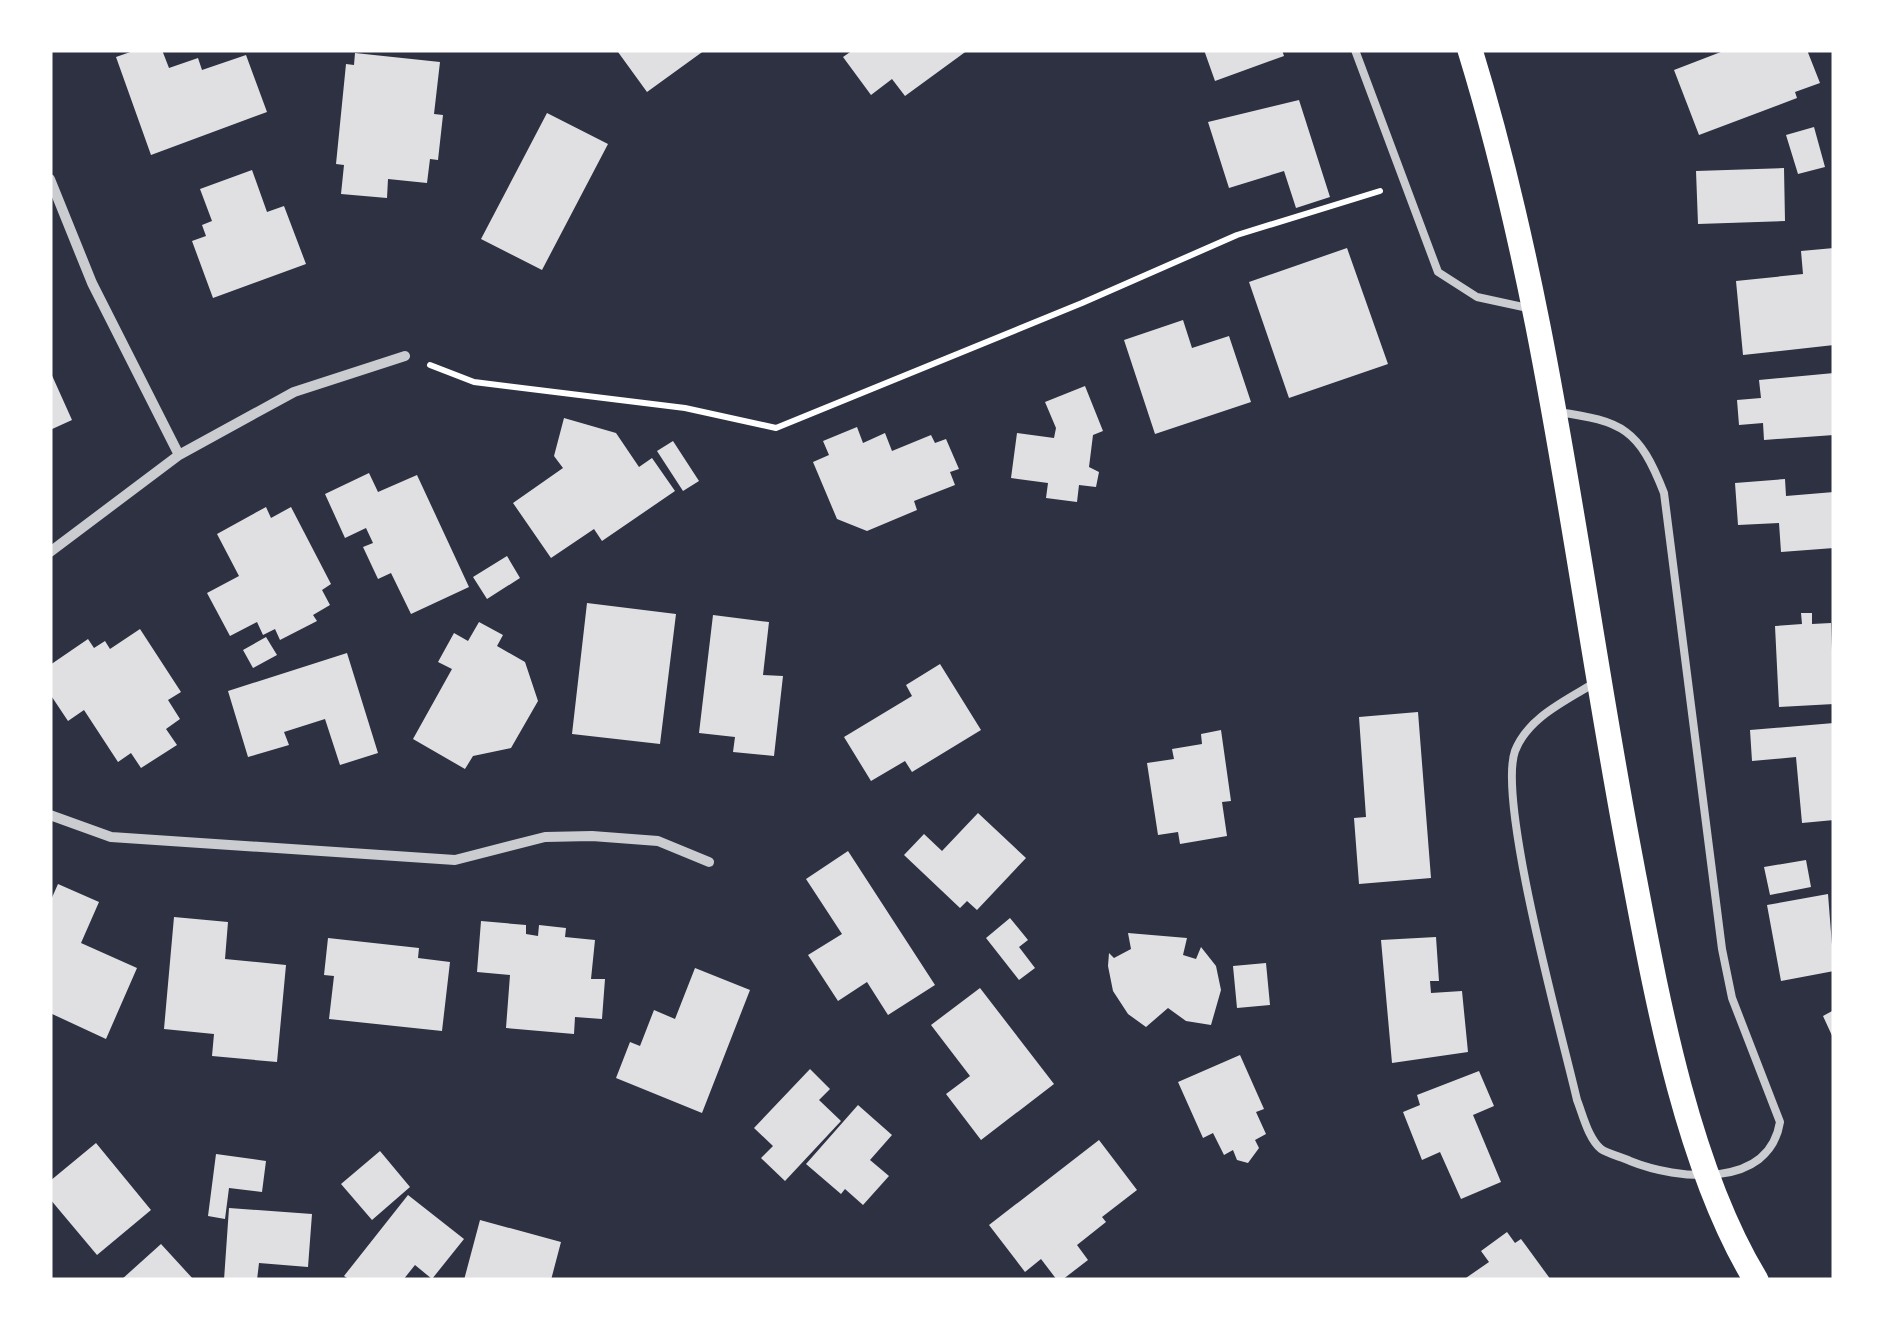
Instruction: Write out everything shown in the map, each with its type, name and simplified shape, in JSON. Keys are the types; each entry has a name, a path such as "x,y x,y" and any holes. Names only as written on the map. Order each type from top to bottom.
{"main road":[{"path":"1470,50 1512,200 1534,309 1596,682 1658,1004 1707,1178 1756,1280"}],"street":[{"path":"50,179 92,283 178,455"},
{"path":"50,552 178,455 294,392 405,356"},
{"path":"50,815 111,837 454,860 546,837 609,837 658,841 709,862"}],"lane":[{"path":"1356,50 1438,272 1477,297 1534,309"},
{"path":"1552,411 1620,425 1646,450 1664,492 1722,949 1732,998 1780,1122 1778,1137 1760,1160 1707,1178 1659,1172 1636,1163 1601,1149 1589,1131 1577,1100 1524,865 1510,772 1516,748 1547,711 1596,682"}],"path":[{"path":"405,356 474,382 685,408 776,428 1082,304 1237,235 1405,184"}],"building":[{"path":"136,50 162,50 169,68 198,58 202,70 246,55 267,112 151,155 116,57"},
{"path":"621,50 705,50 647,92 618,52"},
{"path":"853,50 968,50 905,96 892,79 871,95 843,57"},
{"path":"1204,50 1282,50 1284,56 1215,81"},
{"path":"1726,50 1807,50 1820,83 1795,92 1797,98 1699,135 1674,70"},
{"path":"355,53 440,62 434,114 443,115 438,160 430,159 427,183 388,179 387,198 341,194 344,165 336,164 346,64 354,65"},
{"path":"1299,100 1330,197 1296,208 1284,171 1229,188 1208,122"},
{"path":"547,113 608,144 542,270 481,239"},
{"path":"1814,127 1825,167 1798,174 1786,135"},
{"path":"1784,168 1785,221 1698,224 1696,171"},
{"path":"252,170 267,212 284,206 306,264 213,298 192,241 206,236 202,225 212,221 200,189"},
{"path":"1347,248 1388,364 1289,398 1249,282"},
{"path":"1834,248 1834,345 1743,355 1736,281 1803,274 1801,251"},
{"path":"1183,320 1192,348 1229,336 1251,402 1155,434 1124,340"},
{"path":"50,371 72,420 50,430"},
{"path":"1834,373 1834,435 1764,440 1763,423 1739,425 1737,400 1761,398 1759,380"},
{"path":"1085,386 1103,431 1093,435 1089,467 1099,472 1096,487 1079,485 1077,502 1046,498 1048,483 1011,478 1017,433 1054,438 1056,428 1045,402"},
{"path":"564,418 616,433 639,467 652,458 675,491 602,541 594,529 551,558 513,503 563,468 554,456"},
{"path":"857,427 863,443 885,433 892,451 931,435 935,443 946,439 959,469 950,472 955,485 914,501 917,510 867,531 837,519 813,462 829,455 823,441"},
{"path":"673,441 699,481 683,491 657,451"},
{"path":"369,473 378,492 417,475 469,587 411,614 391,573 378,579 363,547 373,543 366,528 345,538 325,494"},
{"path":"1785,479 1786,496 1834,492 1834,548 1781,552 1779,523 1738,525 1735,483"},
{"path":"266,507 271,518 291,507 331,584 322,590 330,605 313,615 317,621 280,640 275,629 263,635 257,622 230,636 207,593 239,576 217,534"},
{"path":"507,556 520,578 487,599 473,577"},
{"path":"587,603 676,614 660,744 572,734"},
{"path":"1801,613 1812,613 1812,624 1831,623 1834,704 1779,707 1775,626 1802,624"},
{"path":"713,615 769,622 763,675 783,676 774,756 733,752 735,737 699,733"},
{"path":"479,622 503,635 497,646 525,662 538,701 511,748 473,756 465,769 413,739 452,669 438,662 454,633 468,641"},
{"path":"140,629 181,692 168,700 180,719 166,729 177,745 141,768 131,753 118,762 84,710 68,721 50,694 50,665 88,639 94,648 105,641 110,649"},
{"path":"266,637 277,655 253,668 243,650"},
{"path":"347,653 378,753 340,765 325,719 284,732 289,745 248,757 228,691"},
{"path":"940,664 981,730 912,772 905,761 871,781 844,737 912,696 906,685"},
{"path":"1418,712 1431,878 1359,884 1354,818 1366,817 1359,717"},
{"path":"1834,723 1834,820 1802,823 1796,757 1752,761 1750,730"},
{"path":"1221,730 1231,801 1222,802 1227,836 1180,844 1178,832 1158,835 1147,763 1174,759 1172,749 1202,744 1201,734"},
{"path":"978,813 1026,858 977,910 967,901 960,908 904,855 924,834 942,851"},
{"path":"848,851 935,985 888,1015 867,982 838,1001 808,955 842,934 806,879"},
{"path":"1806,860 1811,887 1770,895 1764,867"},
{"path":"58,884 99,902 81,943 137,968 106,1039 50,1013 50,902"},
{"path":"1828,894 1834,971 1781,981 1767,905"},
{"path":"174,917 228,922 225,959 286,965 277,1062 212,1056 214,1034 164,1029"},
{"path":"1010,918 1028,940 1019,947 1035,968 1019,980 986,938"},
{"path":"481,921 526,925 526,934 538,936 539,925 566,928 565,937 595,940 591,979 605,979 602,1019 575,1017 574,1034 506,1028 510,975 477,972"},
{"path":"1128,933 1187,938 1183,955 1196,959 1201,947 1216,966 1221,990 1211,1025 1186,1021 1168,1008 1146,1027 1128,1014 1113,991 1108,966 1109,953 1114,958 1131,949"},
{"path":"1436,937 1439,981 1430,981 1431,993 1462,991 1468,1052 1392,1063 1381,940"},
{"path":"328,938 419,948 418,958 450,962 442,1031 329,1019 334,976 324,975"},
{"path":"1266,963 1270,1005 1237,1008 1233,966"},
{"path":"695,968 750,990 702,1113 616,1078 630,1042 640,1046 654,1010 675,1019"},
{"path":"980,988 1054,1084 981,1140 946,1094 970,1076 931,1025"},
{"path":"1834,1010 1834,1040 1823,1016"},
{"path":"1240,1055 1264,1109 1256,1112 1266,1134 1255,1140 1259,1148 1248,1163 1237,1160 1233,1150 1224,1155 1213,1133 1203,1138 1178,1082"},
{"path":"810,1069 830,1089 819,1100 841,1121 785,1181 761,1158 773,1146 754,1128"},
{"path":"1479,1071 1494,1106 1473,1115 1501,1182 1461,1199 1440,1152 1422,1160 1403,1112 1420,1105 1417,1095"},
{"path":"858,1105 892,1135 870,1160 889,1176 863,1205 845,1189 841,1194 806,1164"},
{"path":"1099,1140 1137,1190 1102,1217 1106,1222 1077,1245 1088,1260 1062,1280 1057,1280 1041,1259 1025,1272 989,1225"},
{"path":"96,1143 151,1210 97,1255 50,1199 50,1181"},
{"path":"380,1151 410,1187 372,1220 341,1184"},
{"path":"216,1154 266,1161 262,1192 229,1188 225,1219 208,1216"},
{"path":"408,1195 464,1239 432,1279 415,1265 403,1280 350,1280 344,1276"},
{"path":"229,1208 312,1214 308,1267 259,1263 257,1280 224,1280"},
{"path":"480,1220 561,1242 551,1280 464,1280"},
{"path":"1507,1232 1515,1243 1521,1239 1551,1280 1463,1280 1489,1262 1481,1251"},
{"path":"161,1244 194,1280 121,1280"}]}
